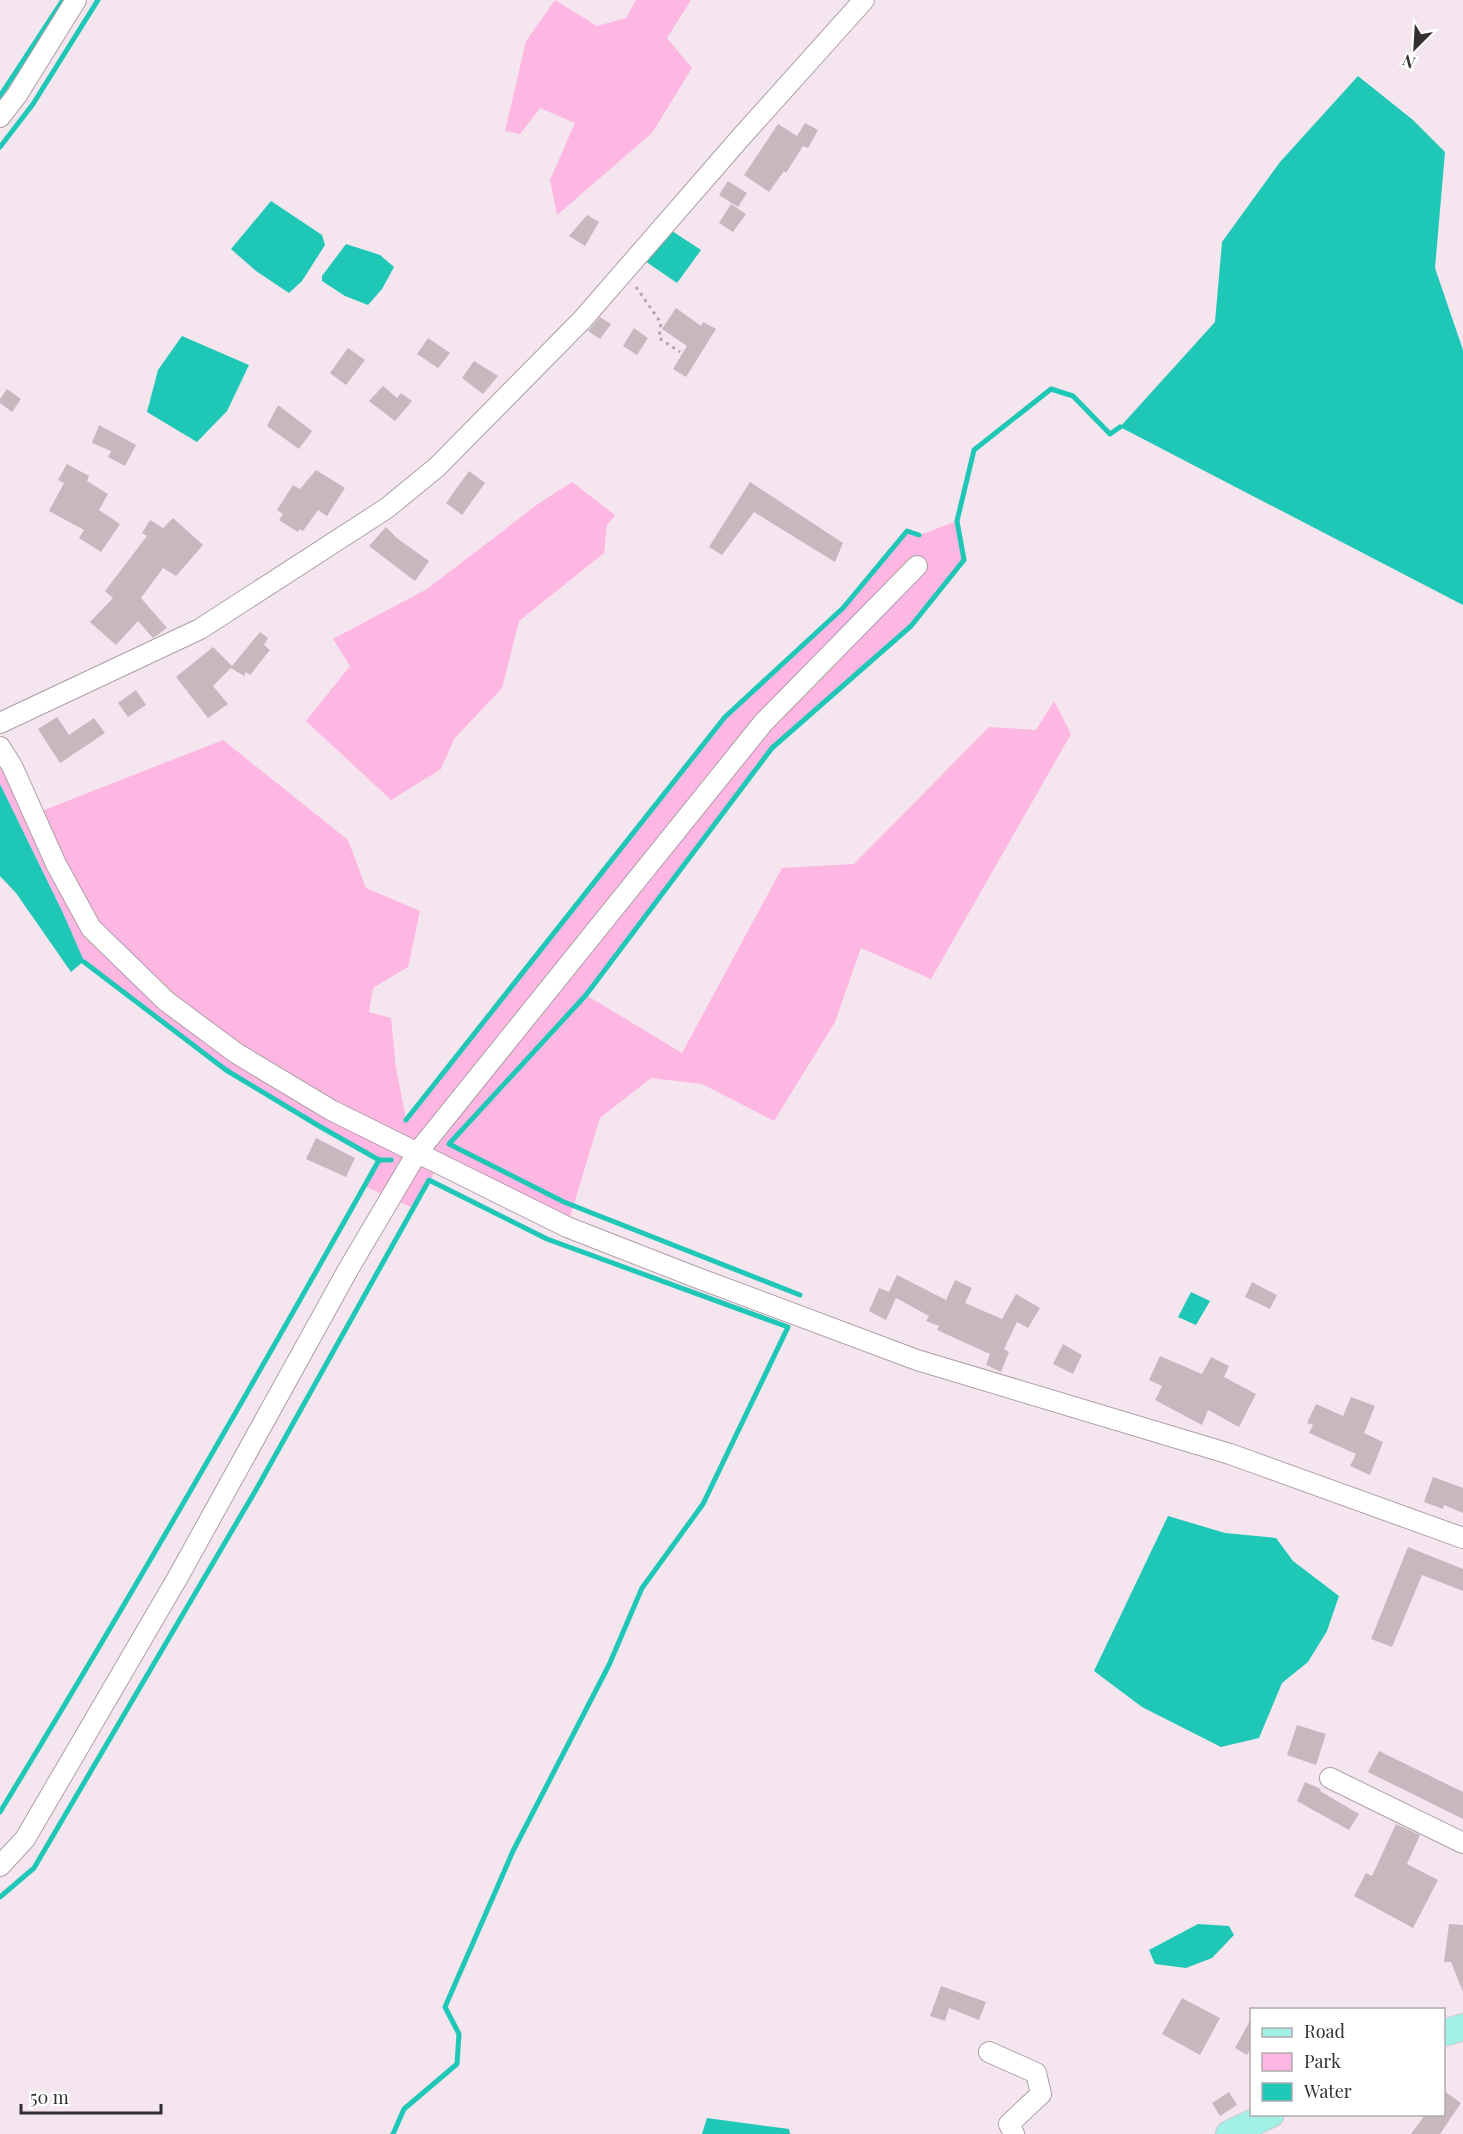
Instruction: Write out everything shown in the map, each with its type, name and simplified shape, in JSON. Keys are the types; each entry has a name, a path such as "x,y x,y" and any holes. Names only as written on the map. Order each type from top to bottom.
{"main road":[{"path":"1445,2032 1463,2027"},
{"path":"1229,2134 1268,2116"}],"street":[{"path":"0,117 17,95 76,0"},
{"path":"0,723 200,629 387,507 437,467 582,320 741,136 864,0"},
{"path":"0,1866 25,1839 178,1577 349,1268 417,1153 764,723 916,566"},
{"path":"0,747 12,766 56,864 91,928 166,1002 236,1053 331,1110 567,1227 916,1360 1230,1455 1463,1538"},
{"path":"1330,1778 1463,1843"},
{"path":"989,2052 1036,2073 1041,2094 1008,2124 1014,2134"}],"path":[{"path":"624,271 661,323 659,338 680,352"}],"green space":[{"path":"555,0 597,26 626,18 636,0 691,0 667,38 692,68 652,133 557,215 550,180 575,123 540,108 520,134 505,131 526,41"},
{"path":"572,482 615,515 607,525 604,553 519,621 502,688 454,739 441,769 391,800 306,721 350,666 333,639 427,589 538,504"},
{"path":"957,521 964,560 911,626 772,748 586,995 682,1053 782,868 854,864 989,727 1036,730 1054,701 1071,734 931,979 861,948 835,1022 774,1121 702,1084 651,1078 600,1118 567,1227 439,1165 413,1208 364,1186 379,1160 226,1070 84,962 63,913 0,784 0,747 34,814 223,740 348,840 366,888 420,911 408,967 373,988 369,1012 391,1018 396,1068 406,1119 725,717 843,608 907,531 920,535"}],"water":[{"path":"1358,76 1413,120 1445,152 1435,268 1463,350 1463,605 1120,427 1215,322 1222,242 1280,162"},
{"path":"271,201 322,235 325,245 302,281 289,293 256,271 231,249"},
{"path":"669,229 701,250 677,283 645,261"},
{"path":"346,244 380,255 394,267 382,289 368,305 345,296 322,281 322,276"},
{"path":"182,336 249,365 227,411 197,442 147,412 158,370"},
{"path":"0,784 84,961 71,972 16,893 0,876"},
{"path":"1191,1292 1210,1301 1196,1325 1178,1317"},
{"path":"1168,1516 1225,1533 1276,1538 1293,1561 1339,1596 1327,1631 1308,1662 1282,1683 1259,1738 1221,1747 1142,1707 1094,1671"},
{"path":"1198,1924 1229,1926 1234,1935 1212,1958 1186,1968 1155,1964 1149,1950"},
{"path":"707,2118 789,2129 790,2134 702,2134"}],"building":[{"path":"805,123 818,130 808,148 803,146 786,173 784,171 769,192 744,175 778,124 797,136"},
{"path":"728,181 747,193 738,207 719,195"},
{"path":"731,204 746,214 733,232 719,223"},
{"path":"587,215 599,222 585,246 569,236"},
{"path":"676,308 701,326 703,322 716,329 686,377 673,369 687,346 662,329"},
{"path":"600,317 611,324 600,339 588,331"},
{"path":"634,328 648,338 637,355 623,346"},
{"path":"428,338 450,353 438,368 417,354"},
{"path":"348,348 365,360 346,385 330,373"},
{"path":"474,361 498,376 483,394 462,378"},
{"path":"383,386 397,398 401,393 412,401 395,421 369,401"},
{"path":"7,389 21,399 12,412 0,403"},
{"path":"278,405 312,431 299,449 267,426"},
{"path":"99,425 136,445 125,466 108,457 111,451 92,443"},
{"path":"67,464 89,476 87,481 108,494 99,510 120,524 101,552 79,538 84,530 49,511 64,483 58,480"},
{"path":"316,470 345,488 327,516 318,510 303,531 300,529 298,532 279,520 283,514 277,510 293,485 300,489"},
{"path":"469,471 485,483 462,515 446,503"},
{"path":"750,482 843,543 835,562 754,512 722,555 709,547"},
{"path":"173,518 203,545 176,576 163,568 141,598 167,628 153,638 138,621 116,645 90,622 113,598 105,591 147,536 142,533 150,520 163,528"},
{"path":"386,527 398,539 429,561 415,581 369,546"},
{"path":"260,632 268,638 264,645 270,650 250,675 246,672 244,676 231,668 213,686 228,704 208,718 176,677 213,647 232,666"},
{"path":"136,690 146,705 128,717 118,703"},
{"path":"57,717 69,735 94,718 105,733 60,763 38,729"},
{"path":"316,1138 355,1158 346,1177 306,1159"},
{"path":"897,1275 946,1300 955,1280 972,1288 965,1303 1002,1319 1016,1294 1040,1308 1028,1328 1017,1322 1004,1349 1009,1352 1001,1372 986,1365 990,1354 937,1330 939,1326 926,1321 929,1316 896,1298 886,1320 869,1311 879,1288 889,1292"},
{"path":"1252,1282 1277,1295 1270,1309 1245,1297"},
{"path":"1063,1344 1082,1355 1073,1374 1053,1364"},
{"path":"1160,1356 1202,1374 1211,1357 1229,1366 1224,1377 1256,1394 1239,1427 1208,1410 1202,1425 1155,1400 1162,1386 1149,1380"},
{"path":"1351,1397 1375,1406 1364,1433 1383,1442 1370,1475 1350,1466 1356,1454 1309,1433 1313,1425 1307,1423 1316,1404 1343,1416"},
{"path":"1433,1477 1463,1488 1463,1513 1444,1505 1443,1509 1424,1502"},
{"path":"1408,1547 1463,1569 1463,1591 1422,1575 1392,1647 1371,1639"},
{"path":"1297,1725 1326,1734 1316,1765 1287,1755"},
{"path":"1379,1751 1463,1792 1463,1819 1368,1772"},
{"path":"1305,1782 1321,1789 1320,1791 1359,1814 1349,1830 1297,1801"},
{"path":"1396,1824 1420,1835 1407,1864 1438,1880 1413,1928 1354,1896 1366,1873 1372,1876"},
{"path":"1449,1924 1463,1925 1463,1992 1451,1962 1444,1962"},
{"path":"941,1986 986,2002 979,2020 949,2008 945,2021 930,2016"},
{"path":"1182,1998 1220,2018 1200,2055 1162,2034"},
{"path":"1250,2021 1250,2049 1247,2055 1235,2048"},
{"path":"1445,2091 1461,2103 1440,2134 1411,2134 1424,2116 1445,2116"},
{"path":"1229,2092 1237,2105 1220,2116 1212,2103"}],"waterway":[{"path":"0,96 63,0"},
{"path":"0,147 33,104 98,0"},
{"path":"800,1295 564,1202 449,1144 586,995 772,748 911,626 964,560 957,521 974,450 1051,389 1073,396 1110,434 1120,427"},
{"path":"406,1120 725,717 843,608 907,531 919,535"},
{"path":"0,1812 192,1488 379,1160 226,1070 84,962"},
{"path":"379,1160 391,1160"},
{"path":"0,1897 34,1868 257,1488 429,1180 547,1239 788,1327 703,1504 642,1588 609,1665 513,1851 445,2007 459,2034 457,2064 404,2109 393,2134"}]}
